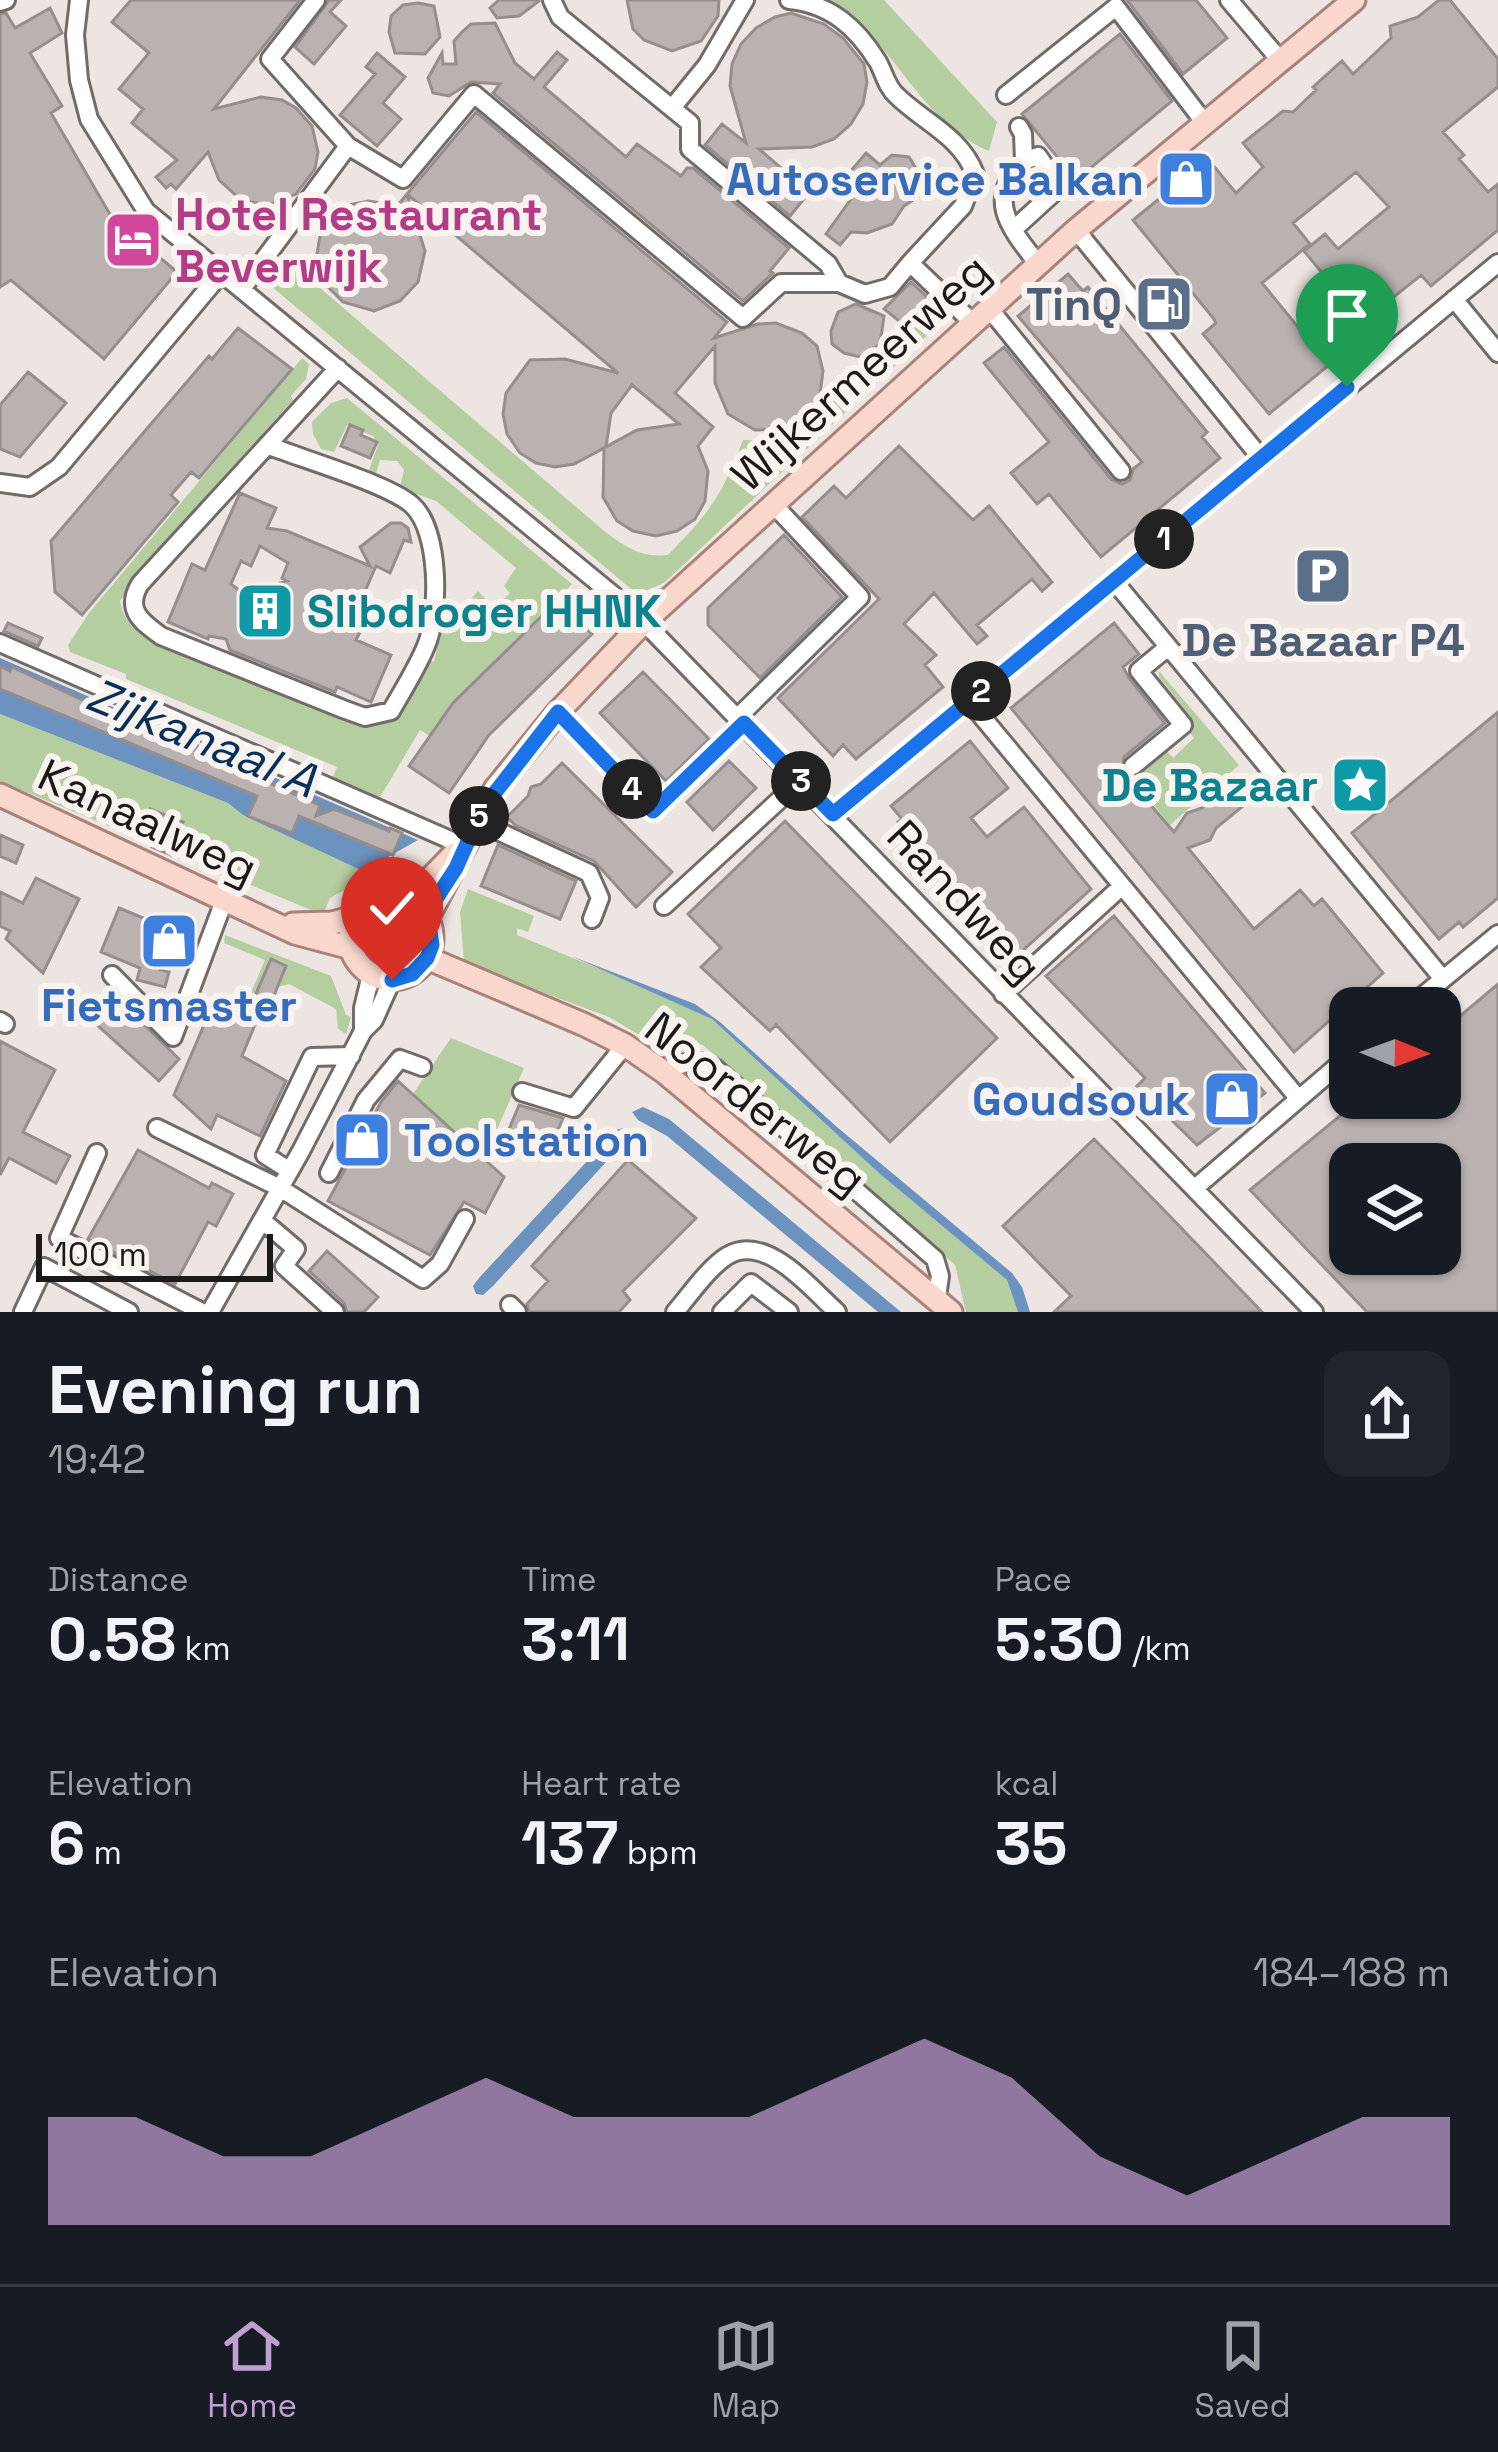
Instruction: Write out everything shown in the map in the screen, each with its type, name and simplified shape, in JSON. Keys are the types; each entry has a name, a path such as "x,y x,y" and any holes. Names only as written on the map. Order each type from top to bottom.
{"main road":[{"name":"Wijkermeerweg","path":"428,919 495,789 558,712 644,622 980,314 1354,0"},
{"name":"Kanaalweg","path":"0,795 295,933 351,948"},
{"name":"Wijkermeerweg","path":"403,899 464,846"},
{"path":"381,898 403,899 428,919 432,945 412,974 381,978 358,964 351,948 356,917 381,898"},
{"name":"Kanaalweg","path":"263,919 316,925 356,917"},
{"name":"Noorderweg","path":"427,958 626,1045 944,1305"}],"street":[{"name":"Randweg","path":"79,0 75,35 89,119 146,211 644,622 1314,1312"},
{"path":"316,0 270,59 348,146 403,179 474,94 742,318 781,283 839,283 865,294 890,286 963,206 975,174 968,157 893,93 860,33 837,15 789,0"},
{"path":"552,0 560,17 690,123 690,149 828,264 839,283"},
{"path":"672,108 707,65 745,0"},
{"path":"1229,0 1280,61"},
{"path":"1006,95 1116,7 1204,122"},
{"path":"1018,127 1023,134 1024,161"},
{"path":"242,289 348,146"},
{"path":"1013,229 1060,187 1038,156 1024,161 1006,179 1002,202 1013,229 1038,264"},
{"path":"1076,230 1261,458"},
{"path":"910,262 980,314 1121,471"},
{"path":"833,814 1498,262"},
{"path":"0,483 30,487 59,466 222,272"},
{"path":"1454,299 1496,348"},
{"path":"267,446 391,493 414,506 429,532 435,588 428,643 391,711 379,716 343,709 161,636 138,620 134,610 132,597 140,584 338,368"},
{"path":"558,712 653,811 860,597 773,504"},
{"path":"1114,580 1443,979"},
{"path":"0,643 464,846"},
{"path":"1133,766 1183,725 1139,671 1168,647"},
{"path":"969,701 1298,1098"},
{"path":"664,907 800,781"},
{"path":"476,821 589,873 600,898 592,919"},
{"path":"1003,994 1121,886"},
{"path":"112,974 173,1037 224,901"},
{"path":"1433,987 1498,934"},
{"path":"97,1153 58,1238 206,1312 302,1151 363,1031 362,1008 381,978"},
{"path":"522,1092 574,1108 626,1045"},
{"path":"290,1171 265,1155 312,1057 351,1055"},
{"path":"302,1151 331,1169 367,1100 400,1059 422,1067"},
{"path":"664,1072 692,1061 715,1068 934,1259 944,1305"},
{"path":"1195,1188 1329,1072"},
{"path":"338,1082 367,1100"},
{"path":"319,1118 349,1134"},
{"path":"157,1128 280,1188 423,1279 440,1264 465,1220"},
{"path":"263,1221 296,1249 284,1266 335,1312"},
{"path":"675,1312 726,1256 745,1250 766,1252 837,1312"},
{"path":"23,1312 44,1268 129,1312"},
{"path":"722,1312 751,1283 793,1312 814,1292"}],"green space":[{"path":"826,0 884,0 997,122 989,151 943,120 868,33"},
{"path":"278,252 603,530 649,555 668,555 704,515 743,440 797,438 932,300 952,312 664,583 637,594 265,281"},
{"path":"302,358 309,364 306,379 291,396 293,400 120,601 131,625 141,634 166,648 205,663 213,660 367,725 390,716 405,701 426,659 434,662 440,635 478,591 494,608 510,593 504,586 516,568 436,501 400,488 404,470 397,461 380,460 376,474 369,470 378,445 373,436 347,425 334,452 321,449 312,422 331,403 347,398 572,584 430,736 420,730 376,804 336,782 337,767 126,679 126,674 70,652 68,645 89,613"},
{"path":"1159,671 1239,765 1170,825 1131,777 1164,748 1173,758 1194,738 1187,729 1191,717"},
{"path":"0,714 228,803 243,815 373,874 330,898 323,915 0,781"},
{"path":"468,889 534,916 528,932 517,928 517,935 712,1019 880,1174 1007,1280 1018,1312 966,1312 955,1265 704,1046 695,1041 676,1057 609,1017 464,963 460,912"},
{"path":"393,910 413,918 421,938 413,958 393,966 373,958 365,938 373,918"},
{"path":"225,935 331,976 346,1015 351,1017 346,1034 338,1029 336,1009 289,984 277,987 259,1015 244,1009 265,960 224,943"},
{"path":"451,1038 524,1068 484,1159 413,1094"}],"water":[{"path":"0,658 418,840 363,871 243,815 228,803 0,714"},
{"path":"571,956 695,1004 720,1022 1012,1273 1030,1312 1018,1312 1007,1280 880,1174 712,1019"},
{"path":"643,1107 669,1119 901,1312 878,1312 667,1136 638,1120 632,1112"},
{"path":"623,1128 627,1139 493,1286 483,1295 476,1294 473,1286 479,1278 616,1130"}],"building":[{"path":"131,0 300,0 214,109 261,97 296,108 312,126 318,152 315,169 296,194 269,205 241,200 219,180 208,152 176,189 171,184 166,188 156,177 177,160 132,123 143,109 119,89 149,53 112,22"},
{"path":"329,0 341,0 330,12 346,26 314,64 295,47"},
{"path":"499,0 539,1 519,16 497,18 490,8"},
{"path":"627,0 719,0 718,16 701,41 672,51 644,40 633,29"},
{"path":"1127,0 1196,0 1227,38 1183,74"},
{"path":"1439,0 1450,0 1498,59 1498,87 1443,132 1488,192 1498,184 1498,230 1431,286 1421,275 1375,312 1379,317 1367,327 1304,251 1325,234 1338,249 1389,207 1356,172 1293,223 1310,244 1262,283 1329,365 1269,414 1203,334 1216,323 1214,319 1133,220 1208,159 1236,193 1263,167 1243,143 1283,111 1293,112 1342,61 1353,74 1391,38 1390,26 1418,17"},
{"path":"403,5 434,6 440,37 425,54 395,53 389,32 391,16"},
{"path":"50,8 62,33 30,53 62,106 51,113 122,235 126,229 177,272 104,359 11,280 0,287 0,14 6,13 15,28"},
{"path":"791,13 824,24 843,38 864,64 867,82 863,104 834,139 812,147 759,149 807,195 790,216 705,145 722,124 746,143 730,86 732,64 741,44 756,28"},
{"path":"495,23 515,63 534,79 557,52 567,60 544,87 626,157 637,144 681,176 693,168 789,248 770,271 773,273 743,301 493,93 500,84 471,82 449,96 433,93 428,78 442,53 443,64 456,64 454,41 461,33 471,24"},
{"path":"1120,34 1172,101 1076,180 1022,114"},
{"path":"377,53 405,77 383,103 401,119 377,146 340,115 375,74 366,67"},
{"path":"476,112 727,322 714,338 776,323 802,333 817,346 823,371 820,394 810,414 786,429 755,430 728,414 715,383 715,346 675,393 713,427 698,446 708,471 705,501 695,519 677,531 656,536 617,521 603,497 604,448 574,464 555,467 520,453 507,434 506,393 530,360 565,359 618,373 407,194","holes":["632,385 679,424 637,430 606,447 611,413"]},
{"path":"866,153 880,165 892,155 909,157 917,170 911,191 927,191 904,206 892,224 867,233 851,232 840,245 826,234 851,199 837,187"},
{"path":"407,194 425,251 418,282 400,301 374,311 343,302 325,284 316,260 320,236 334,215 328,209 369,201 397,206"},
{"path":"1068,274 1083,291 1088,287 1207,432 1202,437 1220,458 1101,557 1049,494 1037,504 1011,473 1049,442 984,363 1004,347 1111,479 1122,484 1130,480 1133,469 1142,462 1018,316"},
{"path":"911,282 927,297 904,325 884,309"},
{"path":"856,304 884,316 880,344 860,357 832,344 831,331 838,312"},
{"path":"238,328 292,369 199,478 191,472 171,495 178,502 82,615 55,592 51,541"},
{"path":"28,372 66,403 20,457 0,449 0,405"},
{"path":"350,425 377,442 370,458 341,446"},
{"path":"899,446 973,520 989,506 1052,582 1042,591 1032,579 977,625 987,636 977,644 934,593 904,624 936,655 925,665 943,687 856,759 843,745 833,756 778,698 879,599 802,517 834,486 846,498"},
{"name":"Slibdroger HHNK","path":"240,493 276,508 267,528 287,531 370,566 360,547 391,523 408,528 411,542 404,540 390,573 376,566 349,628 360,632 356,640 391,655 371,702 230,650 226,639 208,639 168,622 192,564 205,570","holes":["260,546 288,563 282,578 287,581 280,583 274,596 258,590 245,595 231,584 241,561 251,566"]},
{"path":"784,535 842,597 760,678 708,625 708,608"},
{"path":"569,598 594,624 588,630 592,634 489,735 449,793 409,766 453,703 558,600 562,604"},
{"path":"8,623 42,638 38,646 4,631"},
{"path":"1114,623 1139,654 1123,667 1165,723 1124,757 1123,773 1174,832 1187,813 1202,808 1227,787 1243,806 1216,828 1210,840 1188,848 1254,929 1300,890 1314,906 1322,899 1383,973 1367,987 1329,987 1329,1021 1294,1052 1011,708"},
{"path":"0,666 10,671 12,667 108,712 106,715 135,730 161,740 164,729 178,735 175,742 320,805 316,816 334,809 402,833 393,855 299,816 292,833 248,816 257,796 0,689"},
{"path":"643,672 709,739 666,781 600,713"},
{"path":"1498,712 1498,898 1463,927 1459,922 1439,939 1352,833"},
{"path":"970,741 1008,788 971,818 987,837 1024,807 1091,889 1011,961 986,935 997,925 898,822 902,819 891,806"},
{"path":"729,761 756,788 713,830 687,802"},
{"path":"562,763 672,872 636,907 594,861 507,817 531,787 541,784"},
{"path":"150,809 183,822 171,855 152,847 161,826 145,820"},
{"path":"785,821 997,1038 890,1142 776,1025 770,1031 701,967 721,948 688,914"},
{"path":"0,835 23,845 16,863 0,856"},
{"path":"498,845 576,881 560,919 481,886"},
{"path":"36,878 79,899 43,973 6,939 10,931 0,926 0,892 23,903"},
{"path":"119,908 177,932 161,970 169,972 165,987 137,980 140,968 101,952"},
{"path":"1114,916 1265,1093 1197,1145 1137,1086 1145,1078 1046,976"},
{"path":"271,959 286,966 268,1010 252,1003"},
{"path":"1498,984 1498,1312 1367,1312 1332,1275 1461,1275 1461,1143 1329,1143 1329,1272 1250,1190 1336,1119 1461,1119 1461,1015"},
{"path":"110,991 179,1059 159,1081 87,1016"},
{"path":"216,997 259,1015 242,1056 286,1081 260,1136 217,1115 211,1129 174,1095"},
{"path":"0,1041 55,1070 23,1132 70,1156 56,1183 9,1158 0,1175"},
{"path":"398,1081 504,1177 485,1213 464,1202 430,1255 328,1201 381,1102"},
{"path":"519,1105 563,1118 549,1151 507,1134"},
{"path":"1094,1139 1262,1312 1054,1312 1071,1296 1003,1226"},
{"path":"138,1150 209,1188 212,1183 233,1194 216,1226 208,1222 175,1284 88,1239"},
{"path":"628,1160 696,1218 623,1291 630,1300 619,1312 529,1312 527,1304 548,1281 532,1266"},
{"path":"327,1251 378,1297 364,1312 347,1312 344,1303 309,1271"}],"place":[{"name":"Autoservice Balkan","path":"1186,179"},
{"name":"Hotel Restaurant Beverwijk","path":"133,240"},
{"name":"TinQ","path":"1164,304"},
{"name":"De Bazaar P4","path":"1323,576"},
{"name":"Slibdroger HHNK","path":"265,611"},
{"name":"De Bazaar","path":"1360,785"},
{"name":"Fietsmaster","path":"169,941"},
{"name":"Goudsouk","path":"1232,1099"},
{"name":"Toolstation","path":"362,1140"}],"route":[{"path":"392,980 412,974 427,958 432,945 430,908 456,868 483,808 558,712 653,811 744,723 833,814 1347,387"}],"water label":[{"name":"Zijkanaal A","path":"202,737"}]}
